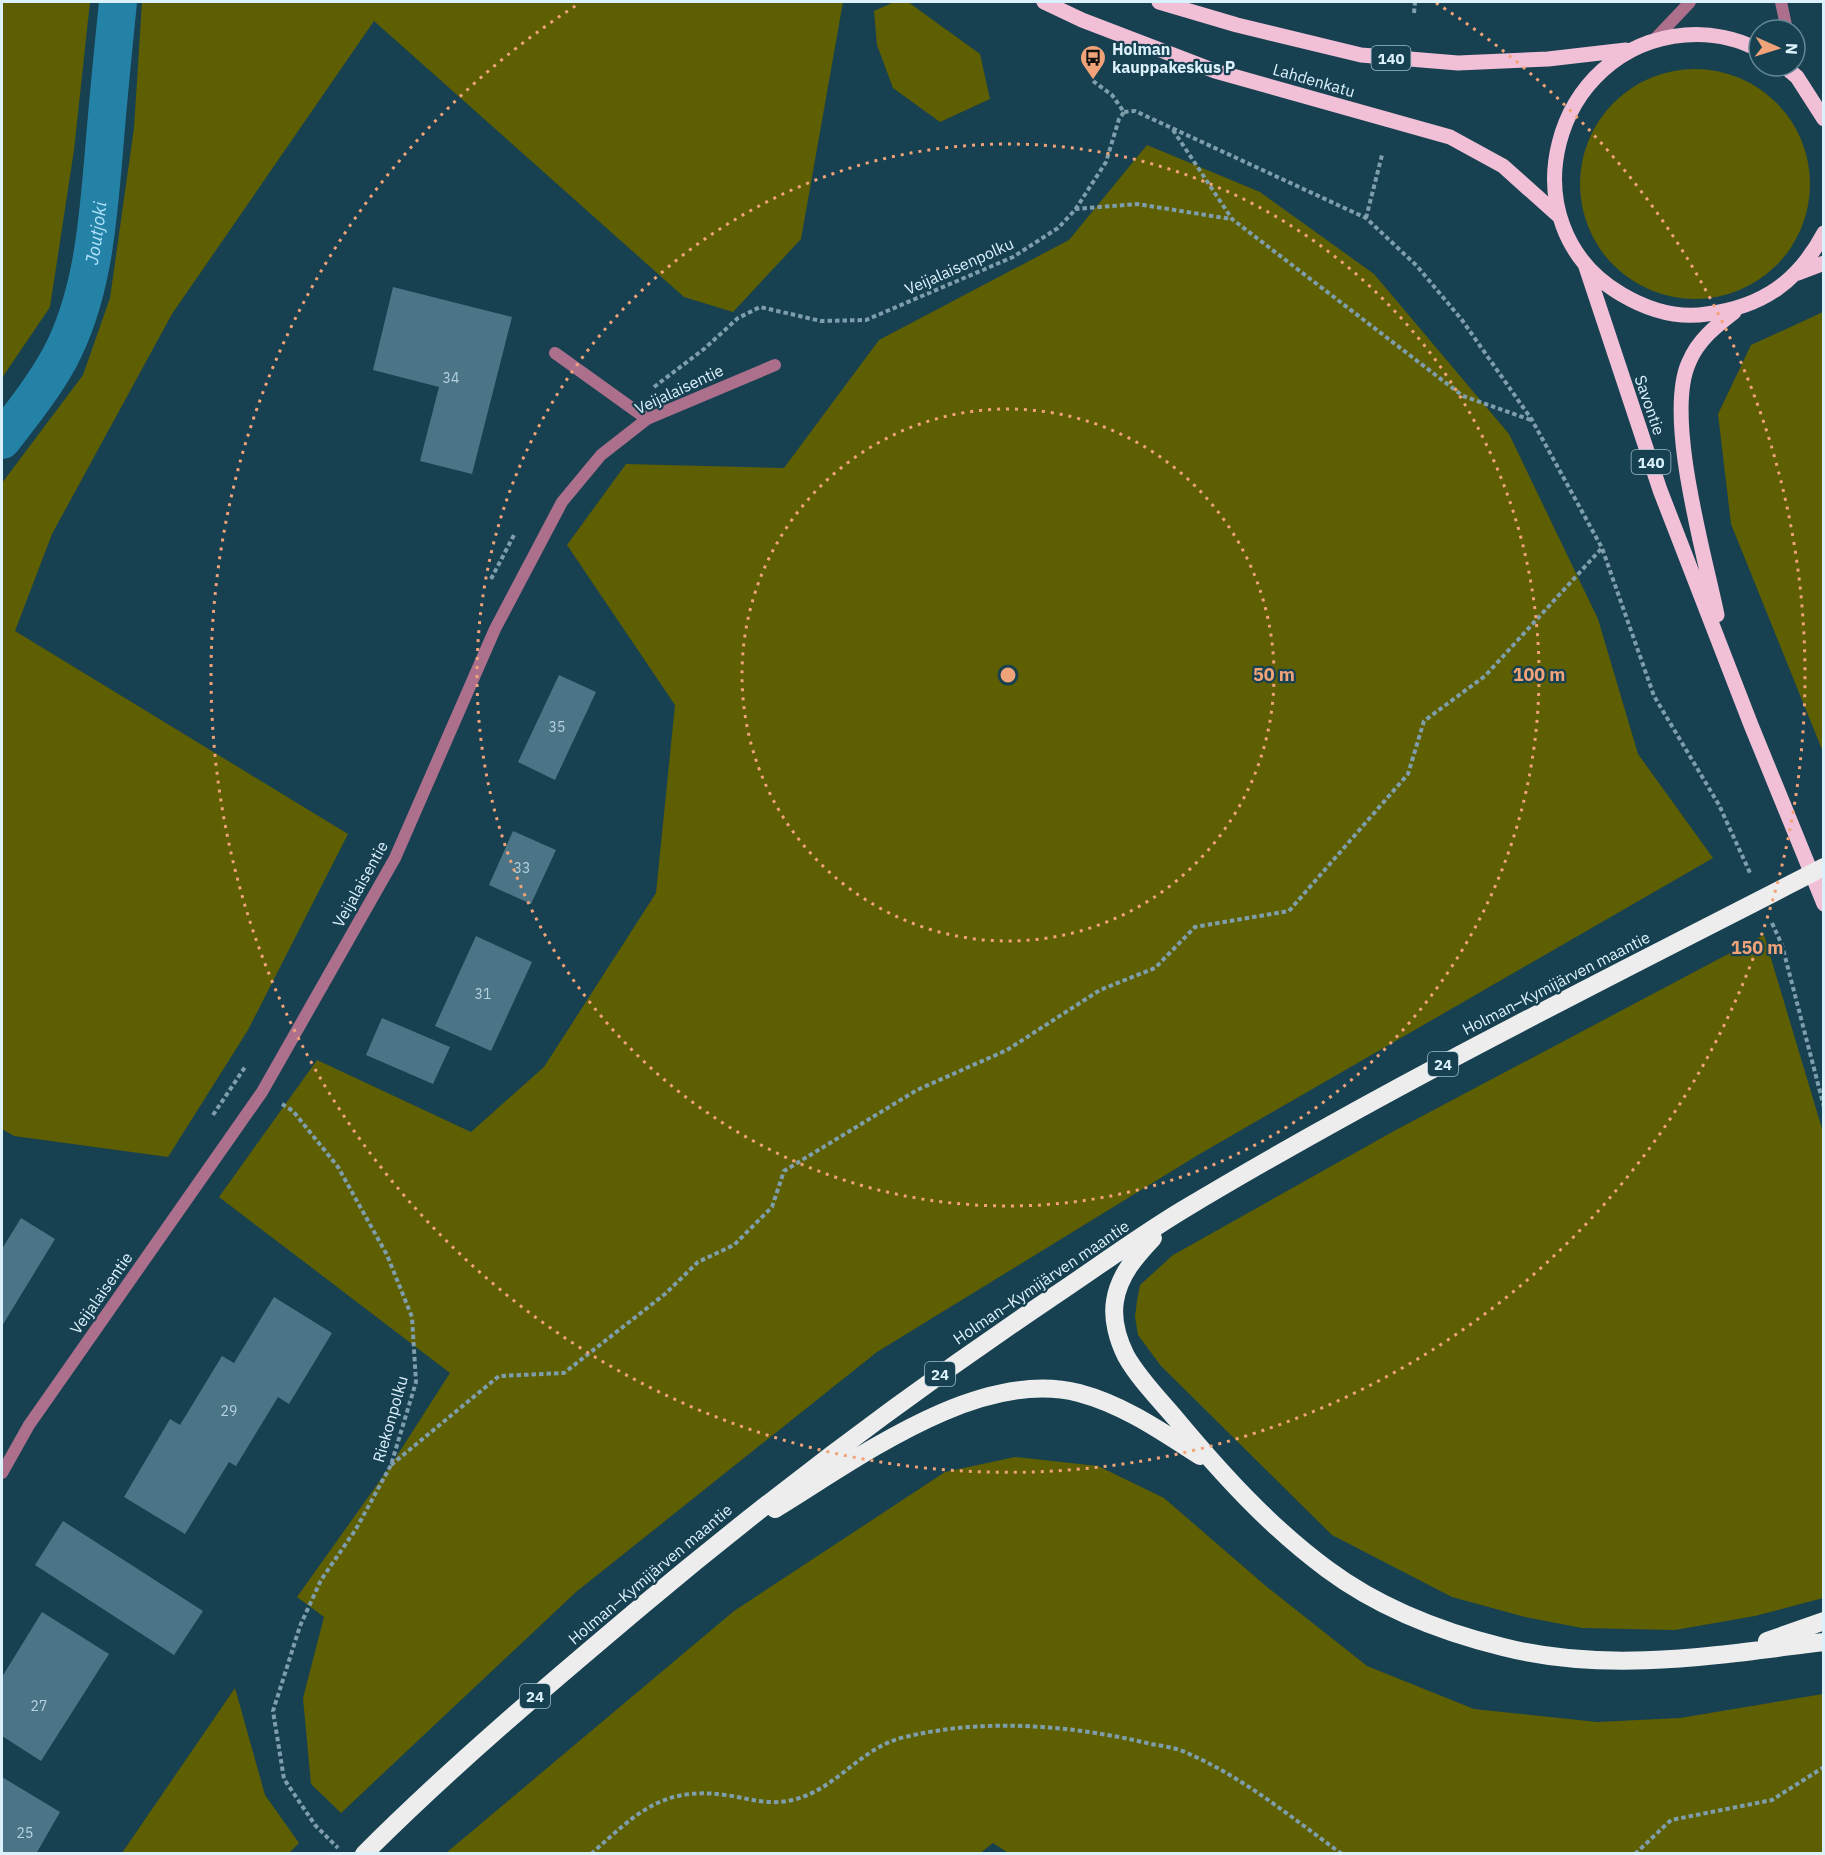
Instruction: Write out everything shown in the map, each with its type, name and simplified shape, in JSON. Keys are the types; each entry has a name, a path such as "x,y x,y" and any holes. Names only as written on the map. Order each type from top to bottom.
{"highway":[{"name":"Holman–Kymijärven maantie","path":"364,1854 537,1694 714,1546 903,1399 1175,1214 1294,1144 1824,867"},
{"path":"1175,1214 1136,1257 1120,1280 1114,1303 1116,1329 1127,1356 1150,1389 1216,1467 1276,1527 1328,1570 1381,1600 1445,1631 1506,1648 1578,1659 1656,1661 1824,1642"},
{"path":"714,1546 924,1422 970,1403 1007,1393 1040,1389 1077,1393 1115,1405 1150,1423 1216,1467"},
{"path":"1737,1652 1824,1620"}],"main road":[{"name":"Lahdenkatu","path":"1044,2 1082,20 1215,71 1450,136 1503,166 1560,217"},
{"name":"Lahdenkatu","path":"1158,2 1237,25 1361,55 1458,63 1548,59 1629,49"},
{"name":"140","path":"1747,45 1726,37 1698,34 1654,40 1629,49 1605,66 1578,97 1563,125 1555,156 1555,187 1560,217 1570,241 1585,264 1609,287 1638,304 1663,313 1690,316 1736,310 1768,296 1796,274 1814,251 1824,233"},
{"path":"1800,78 1822,112"},
{"path":"1796,274 1824,263"},
{"name":"Savontie","path":"1585,264 1660,490 1726,656 1750,725 1824,904"},
{"name":"Savontie","path":"1726,656 1681,436 1681,398 1687,365 1697,346 1736,310"}],"street":[{"path":"1654,40 1690,2"},
{"path":"1780,2 1784,18"},
{"path":"555,353 647,419"},
{"name":"Veijalaisentie","path":"2,1473 35,1415 262,1092 395,858 495,629 562,502 602,455 647,419 775,365"}],"path":[{"path":"1414,13 1415,2"},
{"path":"1093,81 1112,95 1124,112 1135,111 1366,218 1417,266 1462,320 1532,420 1602,548 1654,696 1719,804 1753,880"},
{"name":"Veijalaisenpolku","path":"866,320 1013,257 1058,228 1075,210 1106,162 1119,119 1124,112"},
{"path":"1173,129 1232,219 1463,396 1532,420"},
{"path":"1366,218 1382,155"},
{"path":"1075,210 1137,204 1232,219"},
{"path":"392,1465 499,1376 564,1373 665,1294 698,1262 734,1245 772,1207 784,1171 805,1158 917,1090 1007,1050 1100,990 1155,968 1195,927 1289,912 1408,774 1424,721 1485,676 1602,548"},
{"path":"1768,912 1782,945 1824,1107"},
{"name":"Riekonpolku","path":"239,1076 293,1111 338,1167 387,1255 412,1317 416,1382 392,1465 356,1529 321,1580 300,1626 273,1711 284,1779 315,1825 344,1854"},
{"path":"591,1854 639,1811 671,1796 724,1795 756,1802 791,1800 822,1790 869,1750 886,1743 904,1737 988,1726 1097,1731 1185,1752 1256,1792 1342,1854"},
{"path":"1635,1854 1671,1820 1772,1800 1824,1767"}],"shaded area":[{"path":"2,2 90,2 74,150 50,307 2,378"},
{"path":"142,2 843,2 801,239 733,312 684,297 374,21 172,314 52,534 15,631 348,834 248,1030 168,1157 14,1136 2,1129 2,483 83,375 110,298 134,128"},
{"path":"894,2 908,2 980,54 990,99 940,122 893,88 877,45 874,11"},
{"path":"1695,69 1739,78 1768,95 1784,111 1805,151 1810,184 1801,228 1784,257 1768,273 1728,294 1695,299 1651,290 1622,273 1606,257 1585,217 1580,184 1589,140 1606,111 1622,95 1662,74"},
{"path":"1147,145 1260,192 1374,274 1509,434 1598,619 1638,754 1713,858 1198,1155 877,1352 576,1592 341,1813 311,1784 303,1698 324,1617 297,1597 391,1465 450,1373 219,1197 317,1060 471,1132 544,1067 656,893 675,705 567,545 626,464 784,468 879,340 1069,240"},
{"path":"1823,312 1823,752 1731,524 1718,414 1751,345"},
{"path":"1764,935 1823,1132 1823,1598 1755,1616 1675,1630 1582,1628 1525,1617 1452,1597 1332,1535 1161,1366 1138,1335 1135,1317 1140,1285 1173,1255 1394,1131"},
{"path":"1015,1457 1098,1466 1164,1498 1267,1587 1367,1666 1474,1709 1597,1722 1680,1718 1823,1694 1823,1853 1010,1854 993,1843 979,1854 446,1853 734,1611 945,1472"},
{"path":"235,1688 265,1795 299,1843 289,1853 122,1853"}],"building":[{"path":"393,287 512,317 472,474 420,461 439,387 373,370"},
{"path":"559,675 596,692 555,780 518,762"},
{"path":"513,831 556,850 531,904 489,885"},
{"path":"476,936 532,962 491,1051 435,1026"},
{"path":"382,1018 450,1047 433,1084 366,1055"},
{"path":"21,1218 55,1239 2,1326 2,1249"},
{"path":"274,1297 332,1333 289,1404 278,1397 236,1466 229,1462 185,1534 124,1497 170,1419 180,1425 222,1356 234,1363"},
{"path":"63,1521 203,1611 174,1655 35,1565"},
{"path":"42,1612 109,1654 41,1761 2,1736 2,1677"},
{"path":"2,1777 60,1812 36,1854 2,1854"}],"waterway":[{"name":"Joutjoki","path":"2,440 39,391 59,359 80,310 87,284 99,204 118,2"}],"place":[{"name":"Holman kauppakeskus P","path":"1093,81"}]}
